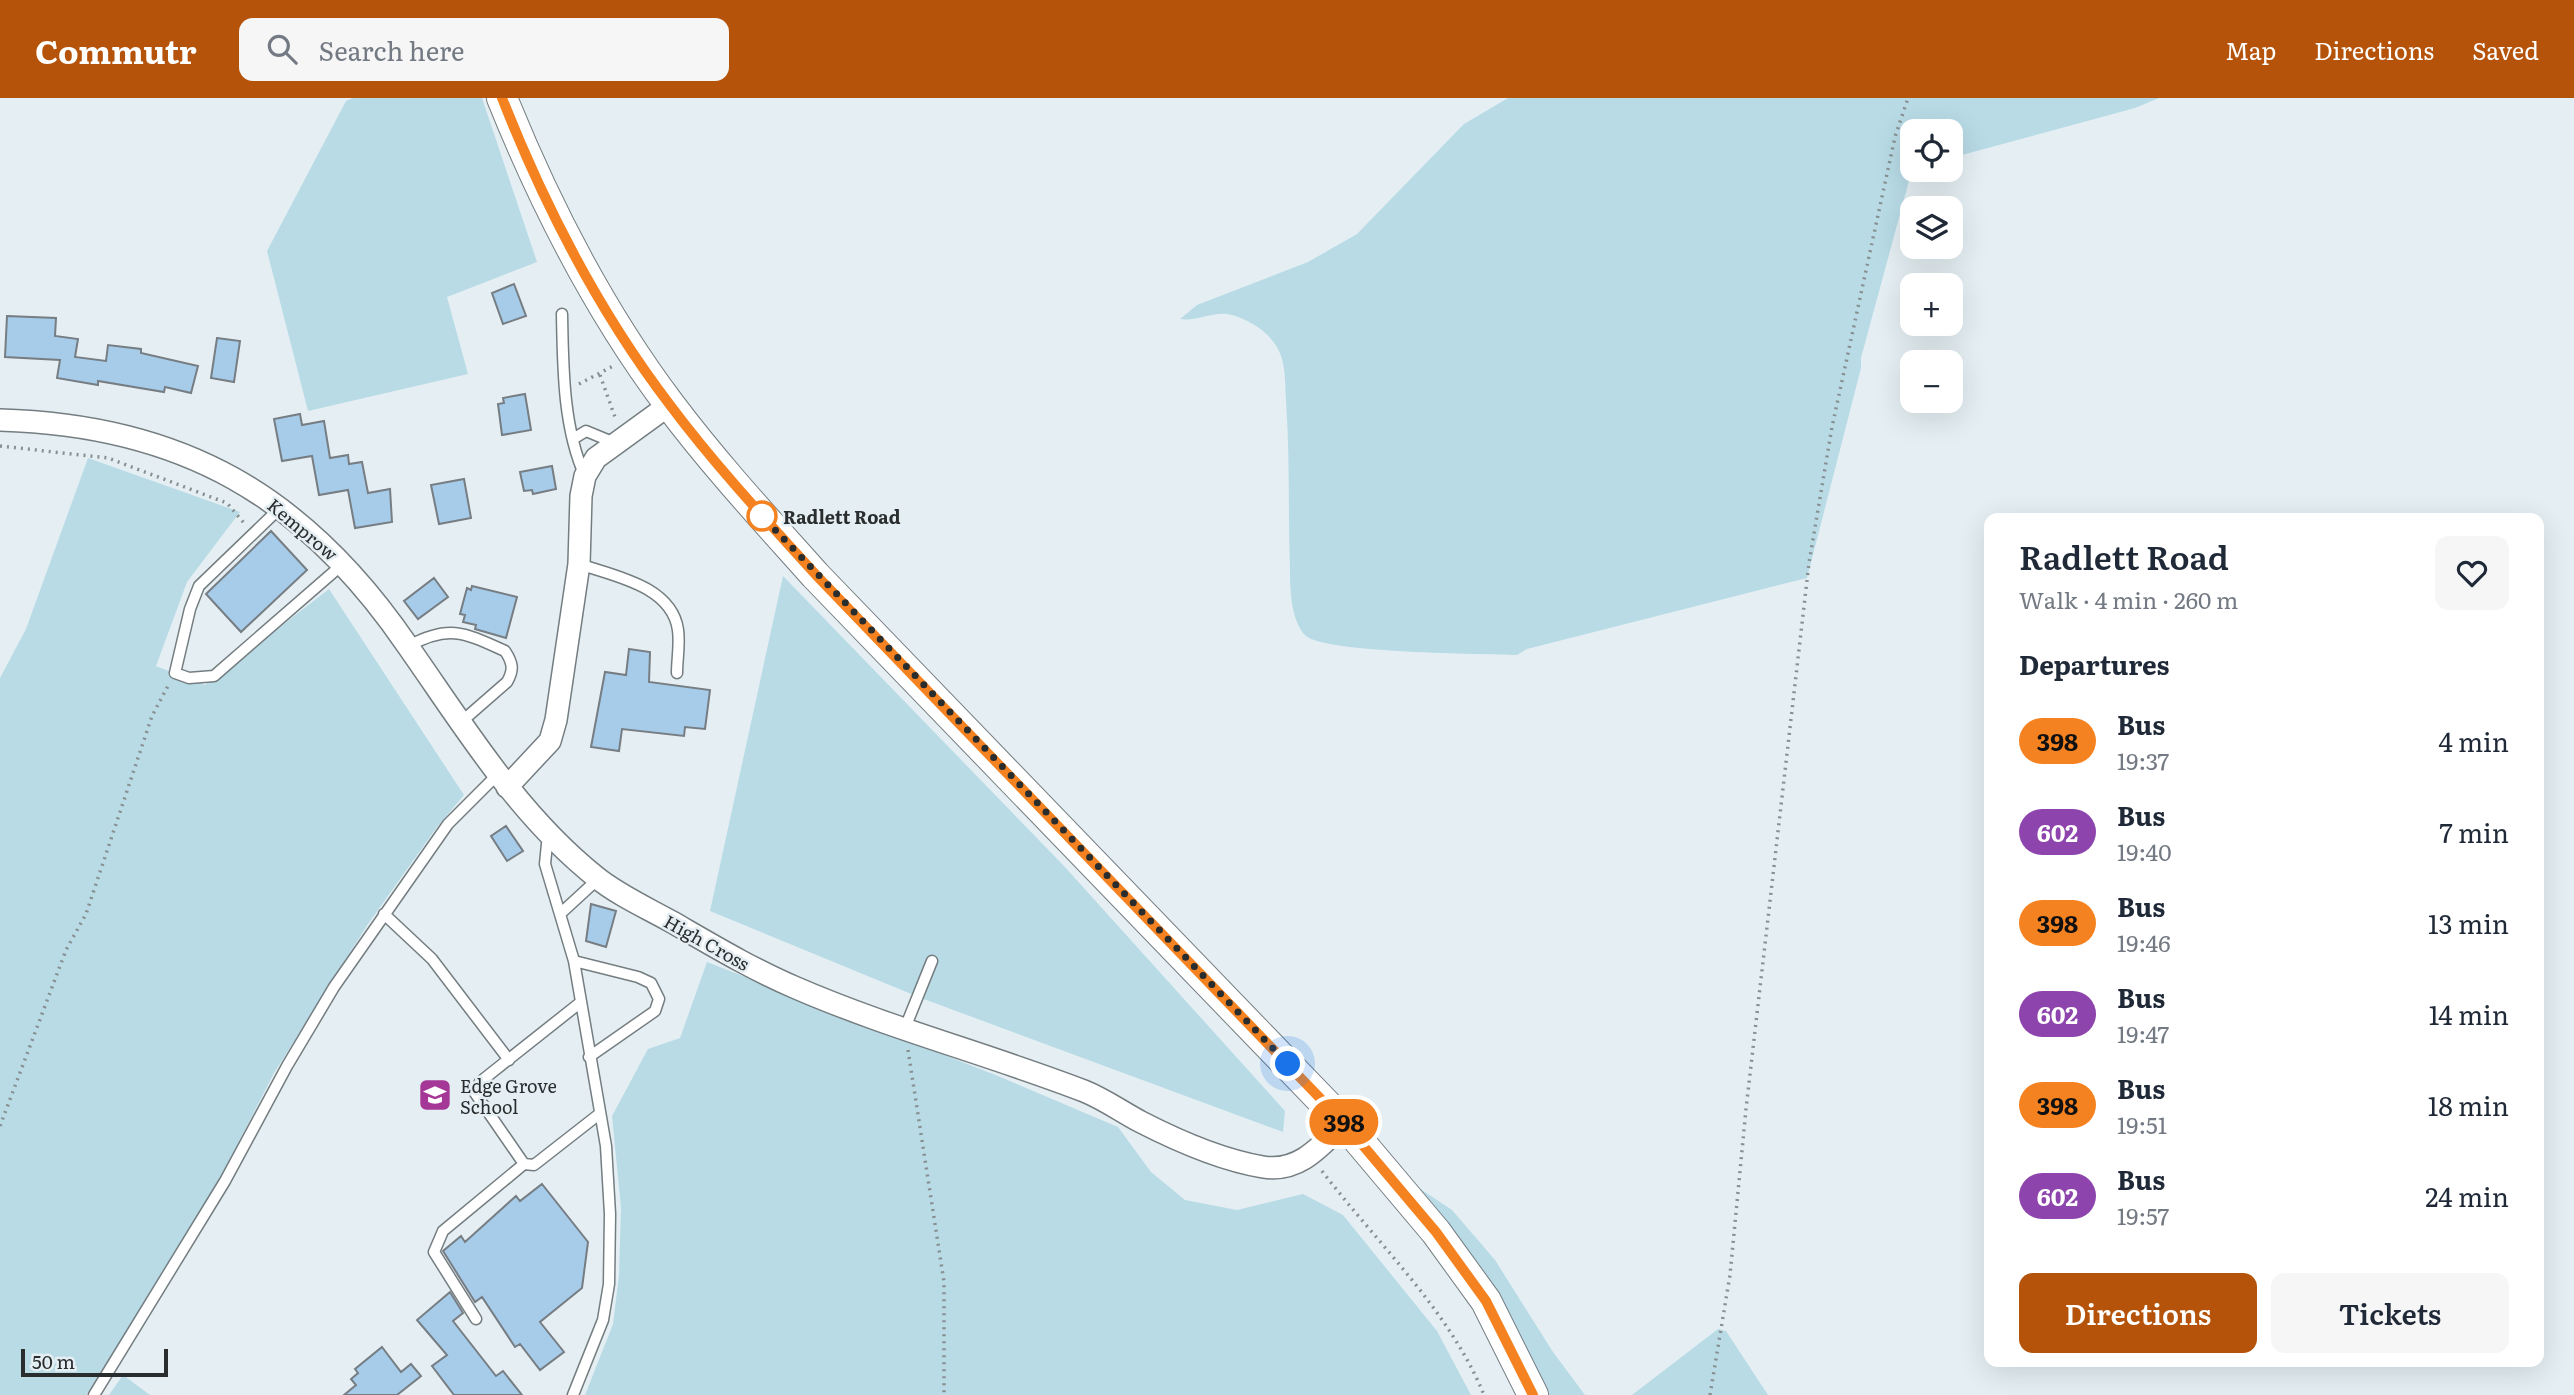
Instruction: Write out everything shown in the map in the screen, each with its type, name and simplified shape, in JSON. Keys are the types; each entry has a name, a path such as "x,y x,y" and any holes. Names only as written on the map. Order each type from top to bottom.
{"main road":[{"path":"502,98 533,173 576,261 669,405 742,494 816,575 1344,1123 1436,1232 1486,1301 1533,1395"}],"street":[{"path":"503,780 550,741 561,694 579,564 581,496 585,476 596,458 669,405"},
{"name":"Kemprow","path":"0,420 94,427 147,441 197,459 281,507 344,563 409,646 460,723 503,780"},
{"name":"High Cross","path":"503,780 548,834 598,879 759,971 794,987 1089,1093 1185,1143 1264,1167 1287,1167 1311,1156 1344,1123"}],"lane":[{"path":"562,314 565,384 573,439 585,476"},
{"path":"573,439 586,431 619,441"},
{"path":"281,507 199,586 190,609 175,673 189,678 214,676 344,563"},
{"path":"579,564 635,584 669,606 678,629 677,673"},
{"path":"409,646 429,635 458,632 505,651 510,658 512,674 507,682 460,723"},
{"path":"94,1395 225,1181 301,1041 384,914 448,824 503,780"},
{"path":"548,834 545,864 574,961 598,1115 606,1146 610,1214 609,1284 603,1320 573,1395"},
{"path":"561,914 598,879"},
{"path":"384,914 432,959 509,1060"},
{"path":"574,961 638,977 651,983 659,999 655,1011 589,1057"},
{"path":"905,1028 932,961"},
{"path":"523,1164 475,1093 480,1082 580,1002"},
{"path":"476,1319 434,1252 443,1231 523,1164 534,1165 598,1115"}],"path":[{"path":"1710,1395 1730,1275 1746,1109 1809,562 1832,427 1895,137 1908,98"},
{"path":"565,384 580,384 600,375 614,365 608,356"},
{"path":"600,375 619,441"},
{"path":"0,446 108,458 172,481 227,503 242,517 251,537"},
{"path":"0,1126 66,950 86,914 152,716 175,673"},
{"path":"905,1028 944,1282 944,1395"},
{"path":"1311,1156 1416,1285 1476,1375 1484,1395"}],"shaded area":[{"path":"353,98 482,98 537,262 447,297 468,374 308,411 267,251 346,101"},
{"path":"1508,98 2159,98 2135,108 1963,155 1963,119 1900,119 1900,182 1909,182 1905,196 1900,196 1900,214 1861,358 1861,368 1807,578 1527,649 1517,655 1372,649 1319,642 1306,636 1301,630 1294,614 1291,596 1287,422 1285,374 1281,355 1264,332 1239,317 1219,314 1180,319 1197,305 1308,262 1357,234 1464,124"},
{"path":"88,458 240,512 187,582 156,666 205,685 329,589 464,795 437,827 368,924 274,1073 209,1200 86,1395 0,1395 0,678 26,629"},
{"path":"783,576 1064,866 1285,1111 1283,1132 921,998 710,911"},
{"path":"707,962 998,1076 1118,1127 1151,1172 1185,1200 1237,1210 1303,1194 1343,1215 1437,1331 1471,1395 585,1395 613,1324 619,1275 621,1208 612,1116 648,1049 680,1038"},
{"path":"1416,1186 1452,1210 1495,1260 1553,1352 1585,1395 1548,1395 1514,1328"},
{"path":"1718,1329 1726,1331 1768,1395 1632,1395"},
{"path":"123,1375 150,1395 109,1395"}],"building":[{"path":"514,284 526,316 503,324 492,293"},
{"path":"7,316 56,318 55,336 78,339 75,357 106,361 108,345 141,349 141,353 198,366 191,393 165,387 164,392 98,381 98,385 57,378 60,360 5,357"},
{"path":"217,338 240,341 234,382 211,378"},
{"path":"525,394 531,430 502,435 498,404 504,403 503,398"},
{"path":"300,414 302,425 324,421 330,458 348,455 349,464 362,462 368,493 390,489 392,522 355,528 348,490 319,495 312,456 282,461 274,419"},
{"path":"552,466 556,489 533,494 532,490 524,491 520,472"},
{"path":"464,479 471,518 439,524 431,485"},
{"path":"271,531 307,570 241,632 206,594"},
{"path":"434,578 448,597 418,619 404,601"},
{"path":"472,586 517,597 506,638 475,629 476,625 463,622 465,615 460,614 467,588 471,590"},
{"path":"629,649 650,652 649,682 710,690 705,729 685,727 684,736 622,729 619,751 591,747 605,672 626,675"},
{"path":"506,826 523,851 507,861 491,836"},
{"path":"591,904 616,911 606,947 586,941"},
{"path":"542,1184 588,1242 582,1288 540,1322 564,1352 540,1370 520,1344 515,1347 482,1297 475,1302 443,1251 461,1236 465,1242 516,1196 520,1201"},
{"path":"450,1292 463,1313 453,1321 496,1376 503,1371 522,1395 454,1395 432,1366 447,1355 417,1320"},
{"path":"382,1347 401,1372 411,1364 421,1376 397,1395 344,1395 356,1385 351,1379 358,1373 355,1369"}],"bus line":[{"name":"398","path":"502,98 533,173 576,261 669,405 742,494 816,575 1344,1123 1436,1232 1486,1301 1528,1380 1533,1395"}],"place":[{"name":"Radlett Road","path":"762,516"},
{"name":"Edge Grove School","path":"435,1095"}],"route":[{"path":"762,516 760,514 1288,1064"}]}
